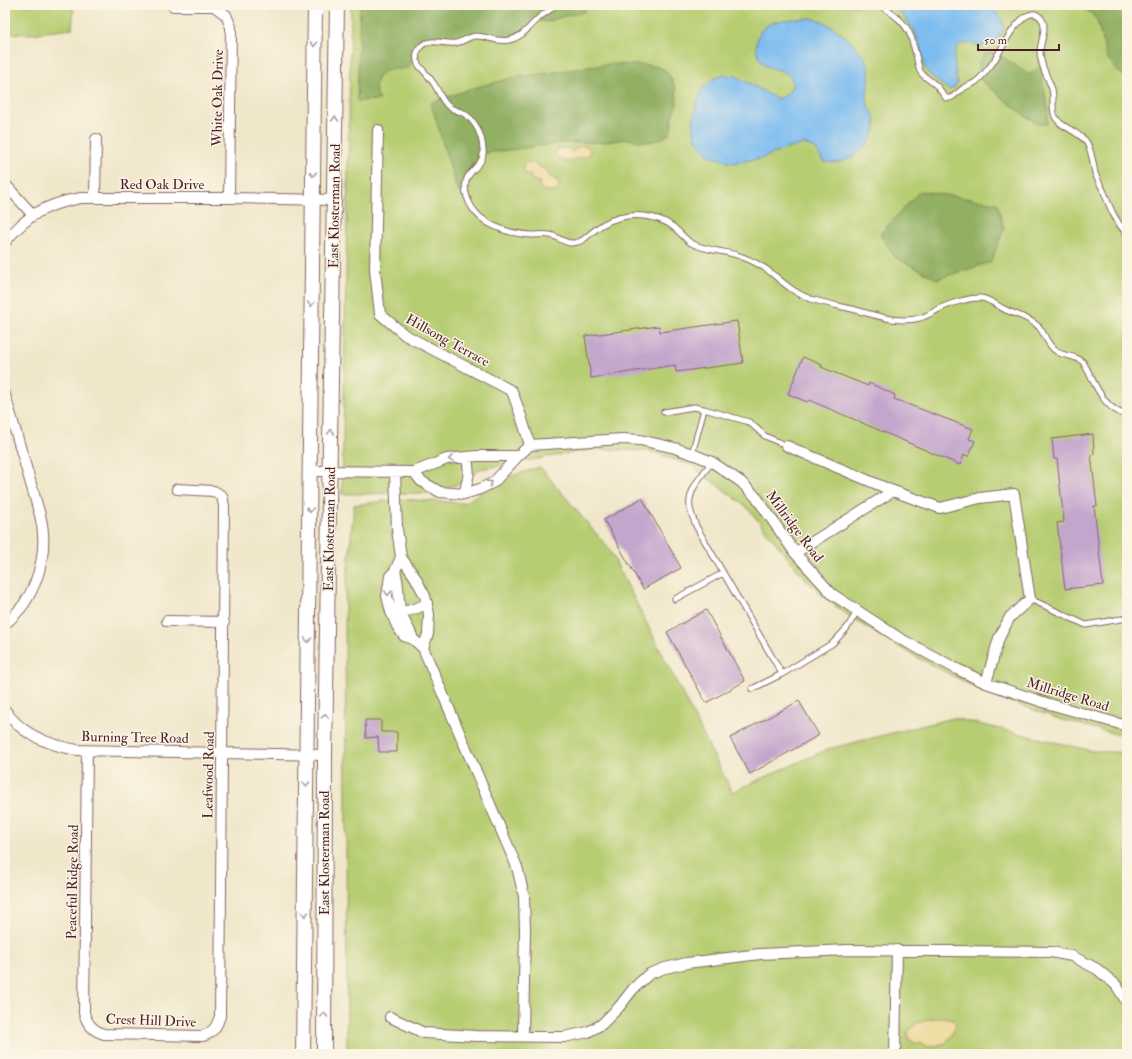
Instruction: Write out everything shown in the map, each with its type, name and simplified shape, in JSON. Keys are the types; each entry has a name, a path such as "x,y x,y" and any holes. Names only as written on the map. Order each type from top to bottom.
{"main road":[{"name":"East Klosterman Road","path":"303,1054 311,471 310,385 315,5"},
{"name":"East Klosterman Road","path":"324,1054 325,755 337,5"}],"street":[{"path":"172,6 214,6"},
{"name":"White Oak Drive","path":"214,6 226,15 231,26 229,198"},
{"name":"Hillsong Terrace","path":"378,130 375,270 380,314 405,335 512,391 522,416 530,445"},
{"path":"95,198 96,138"},
{"path":"5,184 32,214"},
{"name":"Red Oak Drive","path":"5,242 32,214 66,201 81,198 334,200"},
{"path":"5,395 40,515 44,534 41,565 36,580 23,604 5,624"},
{"name":"Millridge Road","path":"530,445 640,440 692,454 712,462 741,482 757,498 795,553 832,594 899,638 986,683 1046,703 1127,726"},
{"path":"414,472 421,481 440,492 464,494 480,490 494,482 530,445"},
{"path":"787,446 893,491 940,508 980,498 1014,494 1030,599 1010,617 999,638 986,683"},
{"path":"311,471 414,472 447,459 518,456"},
{"path":"464,494 469,476 469,466 466,457"},
{"path":"395,472 396,529 401,557 415,576 425,596 429,614 428,634 423,648"},
{"name":"Leafwood Road","path":"177,489 214,491 222,496 224,506 220,1016 218,1024 214,1030 203,1036"},
{"path":"795,553 893,491"},
{"path":"401,557 390,576 387,596 396,612 397,626 404,636 413,639 423,648 517,867 524,896 526,930 522,1036"},
{"path":"396,612 409,612 426,603"},
{"path":"167,621 224,622"},
{"name":"Burning Tree Road","path":"5,710 15,723 29,734 49,743 70,749 87,751 325,755"},
{"name":"Peaceful Ridge Road","path":"84,1013 87,751"},
{"path":"390,1017 424,1033 476,1036 564,1037 588,1032 602,1024 619,1007 633,989 649,974 665,968 760,954 848,950 1051,952 1072,956 1096,969 1116,986 1127,1002"},
{"path":"895,1054 897,950"},
{"name":"Crest Hill Drive","path":"84,1013 92,1028 99,1033 104,1034 203,1036"}],"lane":[{"path":"556,5 541,16 526,32 517,38 499,41 475,36 452,44 429,42 422,45 417,52 418,64 434,83 443,101 450,108 471,118 477,129 483,149 483,158 470,173 465,187 468,202 484,220 497,228 511,232 550,235 561,241 576,243 584,240 594,231 612,220 629,216 652,217 673,226 683,237 699,247 733,253 749,260 765,269 791,289 807,298 891,320 920,318 948,305 975,298 986,299 1001,308 1032,320 1040,328 1047,342 1054,350 1080,359 1086,367 1098,391 1107,402 1116,411 1127,415"},
{"path":"880,5 905,24 913,42 920,71 937,86 946,98 952,98 967,86 975,83 987,70 1001,50 1007,37 1022,19 1033,14 1041,18 1044,26 1040,51 1041,61 1052,91 1055,116 1064,125 1080,135 1087,143 1095,174 1109,207 1116,222 1127,234"},
{"path":"664,412 694,407 704,409 749,422 765,436 787,446"},
{"path":"692,454 704,409"},
{"path":"712,462 696,483 690,498 689,507 696,526 782,674"},
{"path":"675,599 723,573"},
{"path":"1030,599 1086,625 1127,618"},
{"path":"752,689 782,674 833,643 847,628 858,610"}],"green space":[{"path":"5,5 74,5 72,29 30,34 5,33"},
{"path":"351,5 1127,5 1127,737 1056,718 986,693 913,655 864,626 827,600 802,575 746,506 690,465 649,451 594,449 480,469 461,483 431,493 342,494"},
{"path":"360,5 591,5 583,12 577,14 568,15 547,22 536,20 524,30 510,37 501,39 474,34 457,40 425,40 416,49 409,68 390,70 378,77 375,89 380,100 357,101"},
{"path":"1078,5 1127,5 1127,78 1116,70 1107,57 1097,20 1090,12"},
{"path":"986,53 997,53 1029,75 1040,66 1048,108 1047,124 1038,124 1024,115 976,76 979,62"},
{"path":"610,64 643,65 659,67 665,70 676,89 677,103 672,119 671,131 668,135 658,140 647,142 627,139 605,142 562,143 485,153 463,177 458,193 431,103 470,89 512,78"},
{"path":"920,191 997,203 1004,229 991,262 937,279 895,257 880,234"},
{"path":"540,467 609,549 732,792 828,749 953,718 1093,751 1127,753 1127,1054 799,1054 796,1049 781,1054 347,1054 345,599 354,505 400,499 464,503 502,479"}],"sand":[{"path":"586,146 590,150 590,153 586,157 566,162 558,158 556,152 558,149 566,148 573,152 576,148"},
{"path":"527,162 535,163 539,167 546,169 547,175 555,179 559,185 557,191 553,192 543,190 539,187 540,182 532,180 530,175 526,175 523,169"},
{"path":"941,1017 953,1019 956,1025 946,1043 930,1047 921,1043 914,1043 909,1039 908,1032 917,1023"}],"water":[{"path":"890,5 988,5 1002,20 1002,33 995,43 989,46 965,43 957,47 954,57 957,84 953,89 947,89 931,76 925,68 914,30 900,12"},
{"path":"809,18 826,24 836,30 854,45 866,62 869,70 867,100 876,123 875,131 871,139 865,147 849,159 831,163 823,161 815,148 804,144 759,159 731,163 709,155 695,137 693,124 696,104 703,88 715,78 724,75 736,76 775,98 783,97 790,91 792,83 791,79 786,73 763,64 757,53 757,41 760,33 770,24 778,21"}],"building":[{"path":"737,321 743,363 676,372 675,365 591,378 585,336 659,326 660,332"},
{"path":"803,357 822,365 821,367 868,386 869,383 895,395 894,399 973,429 969,439 975,441 969,456 964,455 960,465 809,400 807,402 788,394"},
{"path":"1093,434 1094,454 1091,455 1097,506 1094,506 1103,585 1065,589 1057,523 1064,522 1057,459 1054,459 1052,439"},
{"path":"642,498 681,568 643,589 604,520"},
{"path":"706,610 745,681 706,703 667,632"},
{"path":"799,701 819,735 750,774 730,738"},
{"path":"365,720 381,720 381,732 397,732 397,752 379,752 378,737 366,738"}]}
